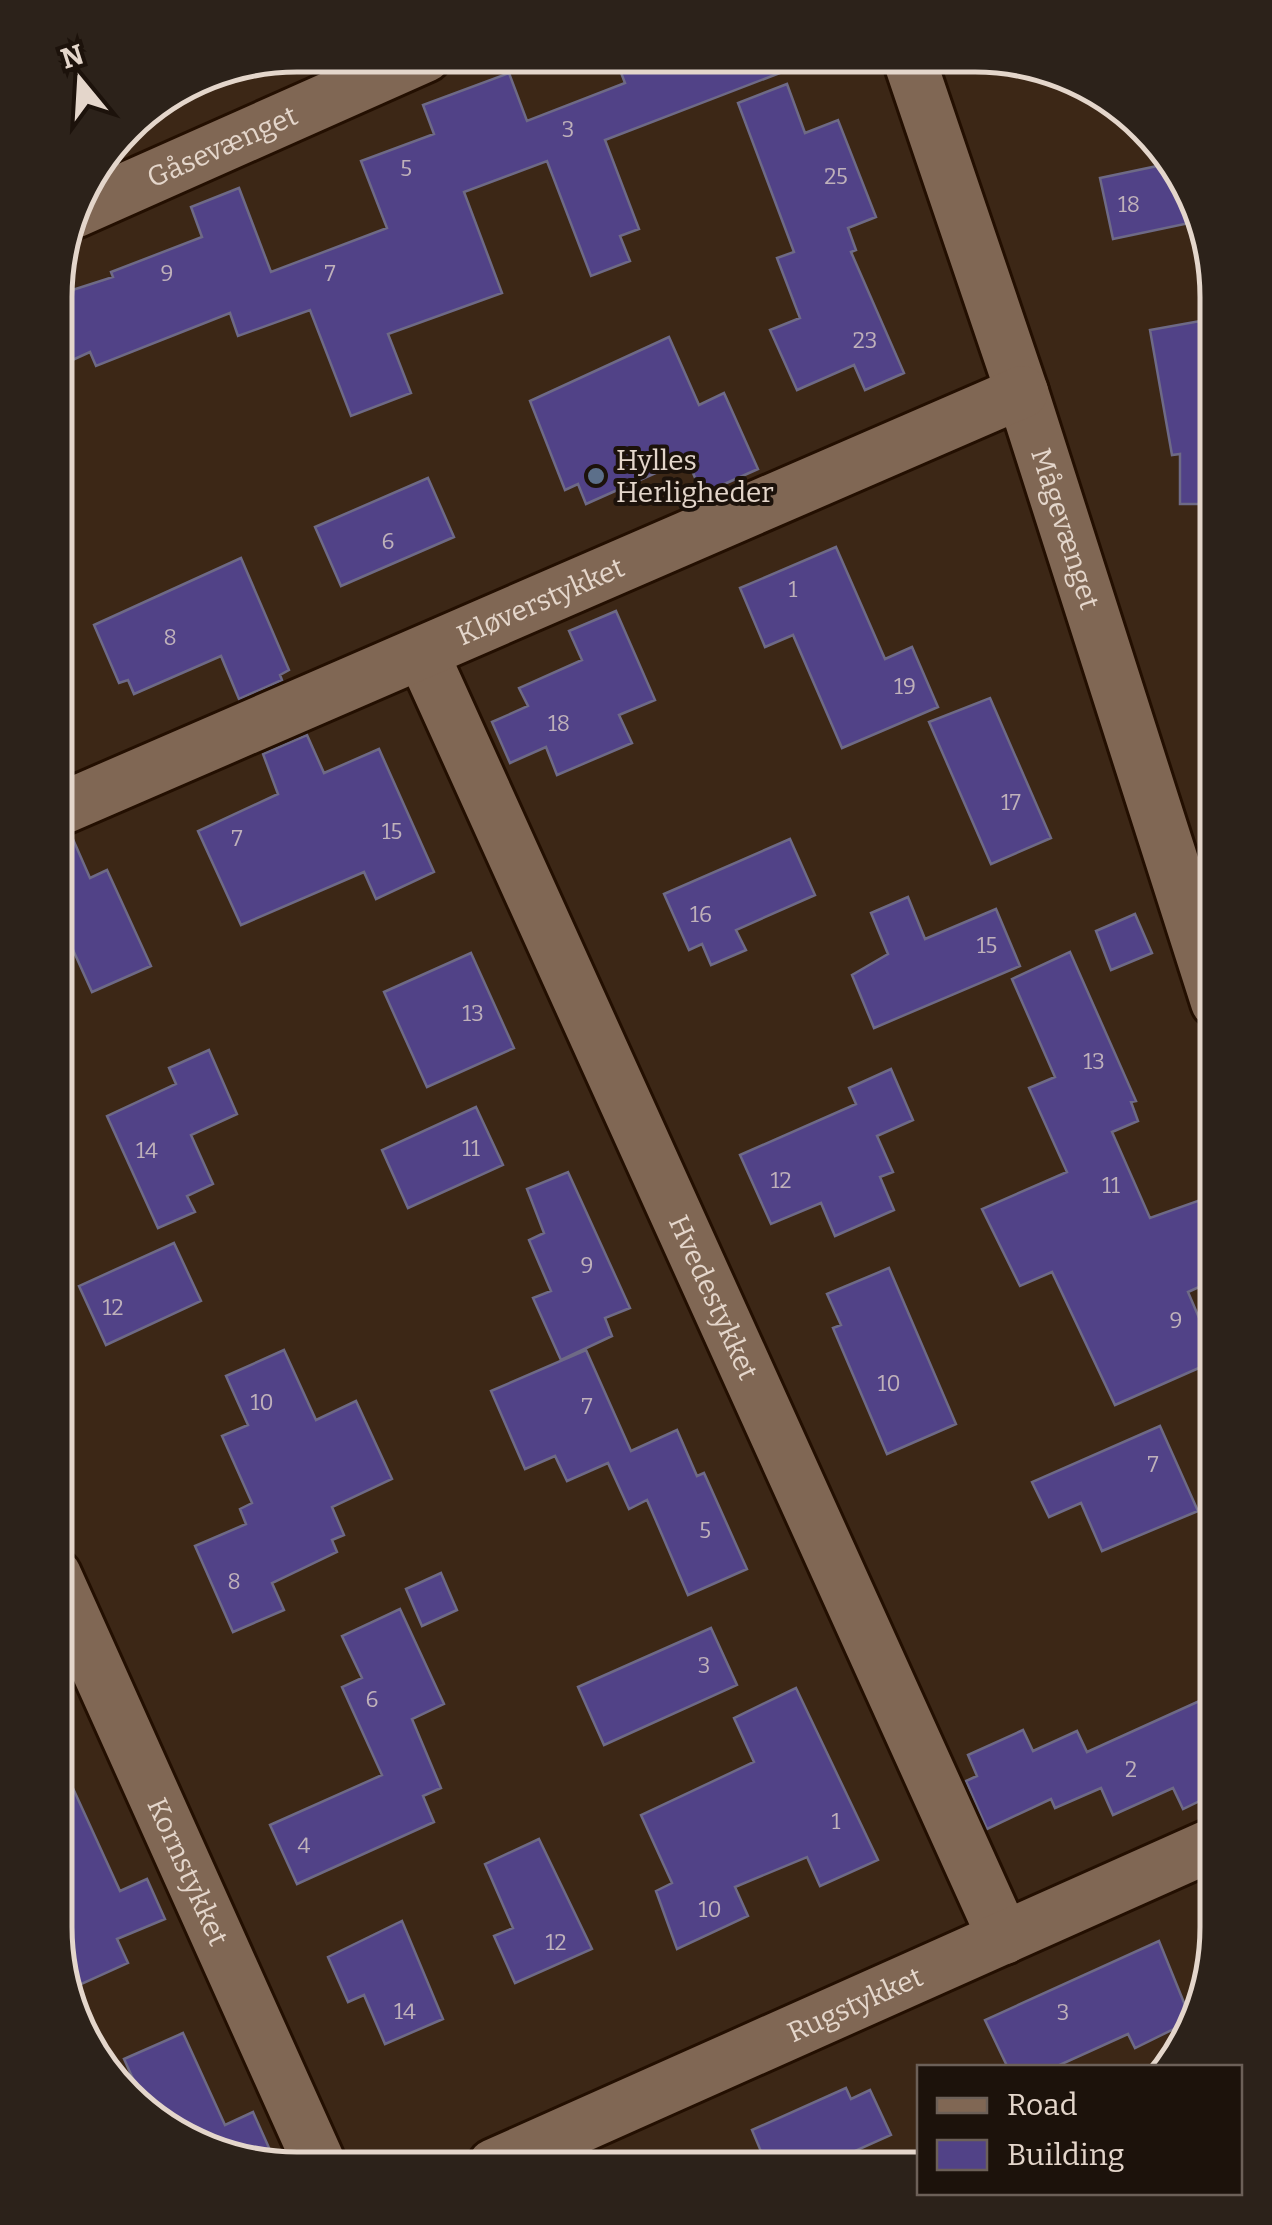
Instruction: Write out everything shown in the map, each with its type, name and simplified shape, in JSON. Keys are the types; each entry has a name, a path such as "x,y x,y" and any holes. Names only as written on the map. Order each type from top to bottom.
{"street":[{"name":"Mågevænget","path":"914,72 1022,392 1200,948"},
{"name":"Gåsevænget","path":"94,203 387,73"},
{"name":"Kløverstykket","path":"72,804 1022,392"},
{"name":"Hvedestykket","path":"423,655 1004,1938"},
{"name":"Kornstykket","path":"72,1611 313,2152"},
{"name":"Rugstykket","path":"523,2152 1199,1851"}],"building":[{"path":"782,72 605,140 639,229 620,236 630,261 591,276 547,161 464,192 502,293 388,334 411,393 351,416 310,310 238,336 230,313 96,366 90,352 72,360 73,290 113,277 111,272 202,237 191,207 239,188 271,272 387,228 361,161 434,134 423,105 509,73 527,121 625,83 621,73"},
{"path":"787,84 805,133 838,120 876,217 848,228 856,250 851,252 904,373 865,390 854,365 797,390 770,330 800,318 777,258 794,252 738,103"},
{"path":"1157,166 1187,223 1113,239 1100,178"},
{"path":"1200,321 1200,504 1180,504 1180,454 1172,455 1150,330"},
{"path":"669,337 699,405 724,393 758,469 702,494 687,459 586,504 578,484 565,490 530,401"},
{"path":"428,478 454,537 341,586 315,527"},
{"path":"836,547 885,659 912,647 938,707 842,748 793,635 765,647 740,588"},
{"path":"241,558 289,670 280,675 282,680 239,699 221,656 134,694 128,680 119,683 94,625"},
{"path":"616,611 655,700 619,715 632,743 557,775 546,747 510,763 492,722 528,706 519,688 582,660 569,631"},
{"path":"990,698 1051,838 991,864 929,722"},
{"path":"307,735 324,773 379,749 434,872 376,899 364,872 241,925 198,831 278,794 263,754"},
{"path":"72,837 90,878 107,870 151,966 92,992 72,948"},
{"path":"790,839 815,895 736,930 746,950 711,965 702,944 689,950 664,894"},
{"path":"908,897 925,939 996,909 1020,966 874,1028 852,975 888,954 871,913"},
{"path":"1135,914 1152,953 1111,970 1096,931"},
{"path":"1070,952 1136,1101 1131,1102 1138,1121 1112,1132 1150,1218 1199,1200 1199,1287 1188,1292 1199,1319 1199,1368 1115,1405 1052,1272 1020,1286 982,1209 1067,1172 1029,1088 1055,1077 1012,979"},
{"path":"471,953 514,1048 427,1087 384,992"},
{"path":"209,1050 237,1114 191,1135 213,1184 187,1196 195,1212 158,1228 107,1116 176,1084 169,1068"},
{"path":"891,1069 913,1120 877,1136 893,1172 880,1177 894,1210 835,1236 821,1203 771,1224 740,1155 856,1104 849,1088"},
{"path":"476,1107 503,1165 408,1208 382,1150"},
{"path":"568,1172 630,1308 605,1318 612,1336 561,1360 533,1298 551,1291 529,1240 544,1233 527,1189"},
{"path":"174,1243 201,1301 106,1345 79,1286"},
{"path":"889,1268 956,1424 887,1454 833,1328 841,1325 827,1294"},
{"path":"284,1350 316,1420 356,1401 392,1479 332,1507 344,1535 332,1540 337,1552 272,1583 284,1610 233,1632 195,1546 246,1524 240,1509 252,1503 222,1436 248,1425 226,1376"},
{"path":"586,1350 631,1451 677,1430 697,1476 704,1473 747,1569 688,1595 647,1500 629,1509 608,1463 567,1481 555,1456 525,1469 491,1391"},
{"path":"1160,1426 1198,1511 1102,1551 1081,1503 1049,1517 1032,1482"},
{"path":"441,1573 457,1610 422,1626 406,1589"},
{"path":"400,1609 444,1704 412,1719 441,1788 423,1796 434,1822 297,1884 270,1825 382,1775 342,1687 362,1678 342,1636"},
{"path":"711,1628 737,1685 604,1745 578,1687"},
{"path":"796,1688 878,1860 820,1886 807,1857 735,1887 748,1916 677,1949 656,1891 672,1883 641,1815 754,1762 734,1718"},
{"path":"1199,1701 1199,1801 1183,1809 1173,1788 1113,1815 1101,1788 1055,1808 1051,1799 987,1829 966,1781 977,1776 968,1755 1023,1730 1033,1751 1077,1731 1087,1752"},
{"path":"72,1786 120,1891 147,1879 165,1919 117,1939 128,1963 80,1985 72,1927"},
{"path":"539,1839 592,1949 515,1983 494,1936 513,1928 485,1864"},
{"path":"402,1921 443,2019 385,2044 364,1995 348,2002 328,1957"},
{"path":"1159,1941 1185,2006 1175,2028 1135,2048 1128,2034 1060,2065 1007,2065 985,2020"},
{"path":"183,2033 225,2125 253,2112 270,2151 240,2145 185,2122 139,2086 124,2059"},
{"path":"846,2088 851,2099 870,2090 891,2135 853,2152 761,2152 752,2130"}],"place":[{"name":"Hylles Herligheder","path":"596,476"}]}
